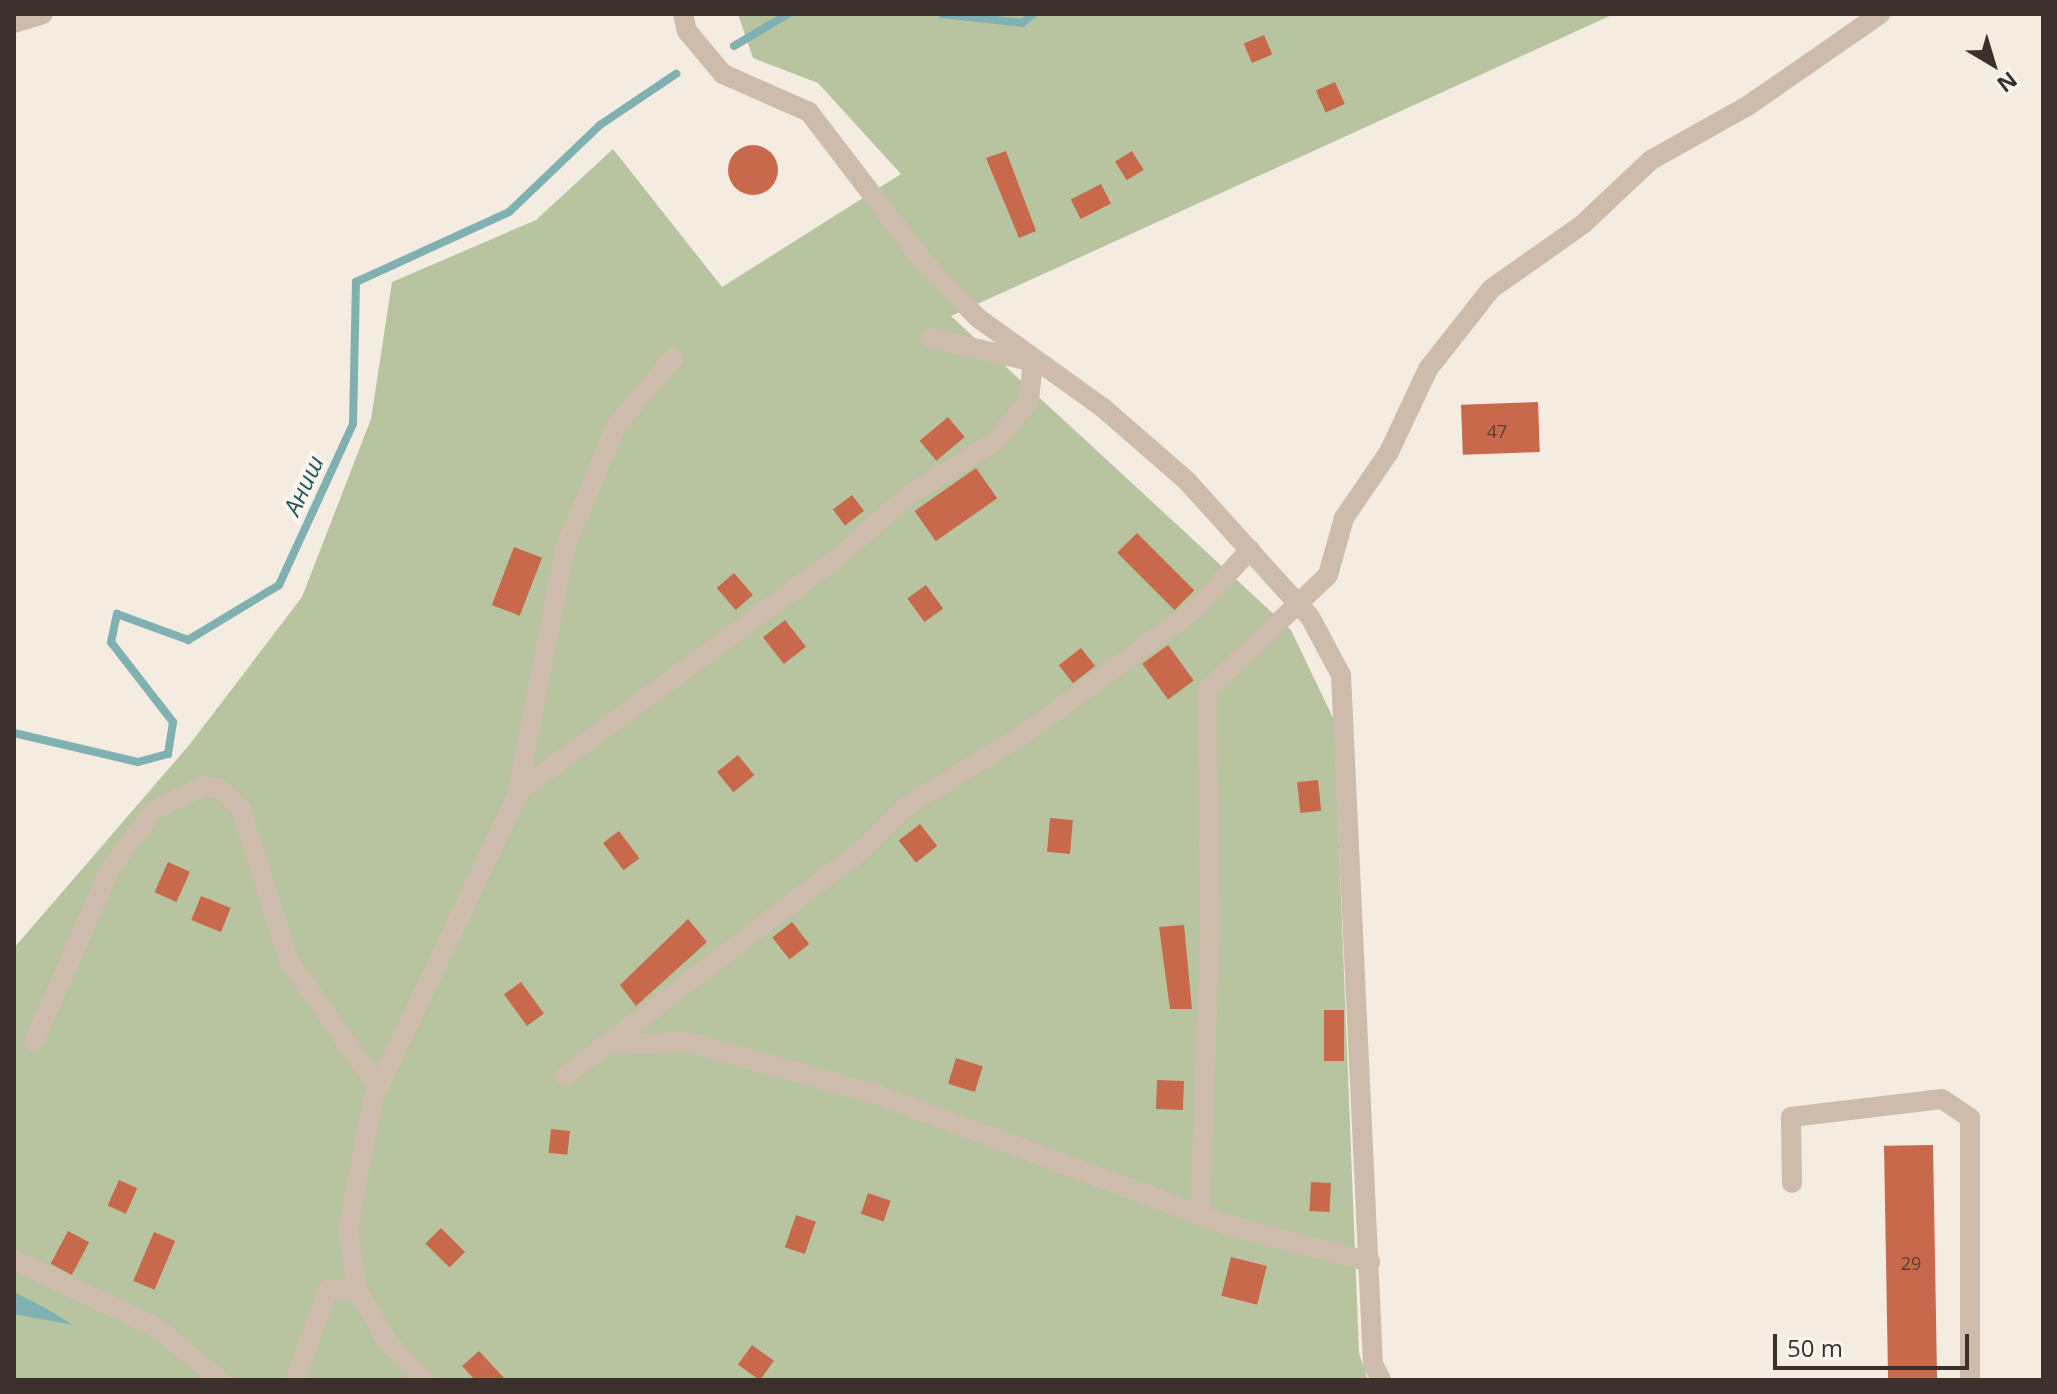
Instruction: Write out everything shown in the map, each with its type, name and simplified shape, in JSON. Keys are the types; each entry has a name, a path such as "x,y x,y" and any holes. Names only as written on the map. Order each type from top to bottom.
{"street":[{"path":"14,23 43,14"},
{"path":"670,14 685,22 739,85 809,112 923,261 1033,361 1102,407 1187,481 1305,611 1341,675 1348,723 1373,1364 1381,1380"},
{"path":"1200,1216 1210,932 1207,690 1305,611 1328,575 1344,518 1389,452 1428,369 1491,289 1583,224 1651,160 1749,105 1880,14"},
{"path":"930,338 1033,361"},
{"path":"425,1380 387,1341 357,1289 349,1213 378,1087 517,795 565,548 616,426 673,358"},
{"path":"517,795 840,556 906,497 994,442 1029,401 1033,361"},
{"path":"565,1076 862,850 905,807 1023,735 1195,609 1250,550"},
{"path":"34,1042 110,869 154,810 204,786 221,789 241,809 289,961 378,1087"},
{"path":"606,1046 641,1038 688,1042 878,1095 1200,1216 1370,1262"},
{"path":"1792,1183 1791,1117 1942,1099 1970,1118 1970,1380"},
{"path":"14,1260 157,1328 220,1380"},
{"path":"295,1380 328,1290 357,1289"}],"green space":[{"path":"738,14 1614,14 951,316 1291,630 1334,720 1359,1353 1368,1380 14,1380 14,948 190,744 302,597 371,419 392,282 536,220 613,149 722,287 901,174 818,83 753,58"}],"water":[{"path":"14,1292 49,1310 73,1325 14,1314"}],"building":[{"path":"1264,35 1272,54 1252,63 1244,44"},
{"path":"1335,82 1345,104 1326,112 1316,91"},
{"path":"753,145 771,152 778,170 771,188 753,195 735,188 728,170 735,152"},
{"path":"1006,151 1036,231 1019,238 986,158"},
{"path":"1132,151 1144,170 1127,180 1115,162"},
{"path":"1101,184 1111,204 1081,219 1071,199"},
{"path":"1538,402 1540,452 1463,455 1461,405"},
{"path":"948,417 965,437 936,461 920,441"},
{"path":"976,468 997,498 936,541 915,511"},
{"path":"852,495 864,511 845,525 833,509"},
{"path":"1137,533 1194,590 1174,610 1117,553"},
{"path":"514,547 542,558 520,616 492,605"},
{"path":"734,573 753,595 736,610 717,588"},
{"path":"926,585 943,608 924,622 907,599"},
{"path":"785,620 806,647 784,664 763,637"},
{"path":"1168,645 1194,681 1168,699 1142,664"},
{"path":"1081,648 1095,666 1073,683 1059,665"},
{"path":"738,755 754,775 733,792 717,772"},
{"path":"1318,780 1321,811 1300,813 1297,782"},
{"path":"1050,818 1073,820 1070,854 1047,852"},
{"path":"920,824 937,846 916,863 899,841"},
{"path":"619,831 639,858 623,870 603,843"},
{"path":"168,862 190,872 177,902 155,892"},
{"path":"201,896 231,908 221,932 191,920"},
{"path":"688,919 707,942 636,1006 620,985"},
{"path":"792,922 809,944 790,959 772,937"},
{"path":"1184,925 1192,1009 1170,1009 1159,927"},
{"path":"521,982 544,1014 527,1026 504,994"},
{"path":"1324,1010 1344,1010 1344,1061 1324,1061"},
{"path":"956,1058 983,1066 975,1092 948,1084"},
{"path":"1157,1080 1184,1081 1183,1110 1156,1109"},
{"path":"551,1129 570,1131 567,1155 548,1153"},
{"path":"1933,1145 1937,1380 1888,1380 1884,1146"},
{"path":"119,1180 137,1188 126,1214 108,1206"},
{"path":"1311,1182 1331,1183 1329,1212 1309,1211"},
{"path":"868,1193 891,1201 884,1222 861,1214"},
{"path":"796,1215 816,1222 805,1254 785,1247"},
{"path":"441,1228 465,1252 449,1268 425,1244"},
{"path":"68,1231 89,1242 72,1275 51,1264"},
{"path":"154,1232 175,1241 154,1290 133,1281"},
{"path":"1231,1257 1267,1266 1257,1305 1221,1296"},
{"path":"752,1345 774,1361 760,1380 738,1364"},
{"path":"479,1351 506,1380 475,1380 462,1366"}],"waterway":[{"name":"Аниш","path":"734,46 788,14"},
{"name":"Аниш","path":"942,14 1022,23 1033,14"},
{"name":"Аниш","path":"14,733 138,762 168,754 173,722 111,642 117,614 188,640 279,585 353,424 356,282 509,212 600,125 676,74"}]}
